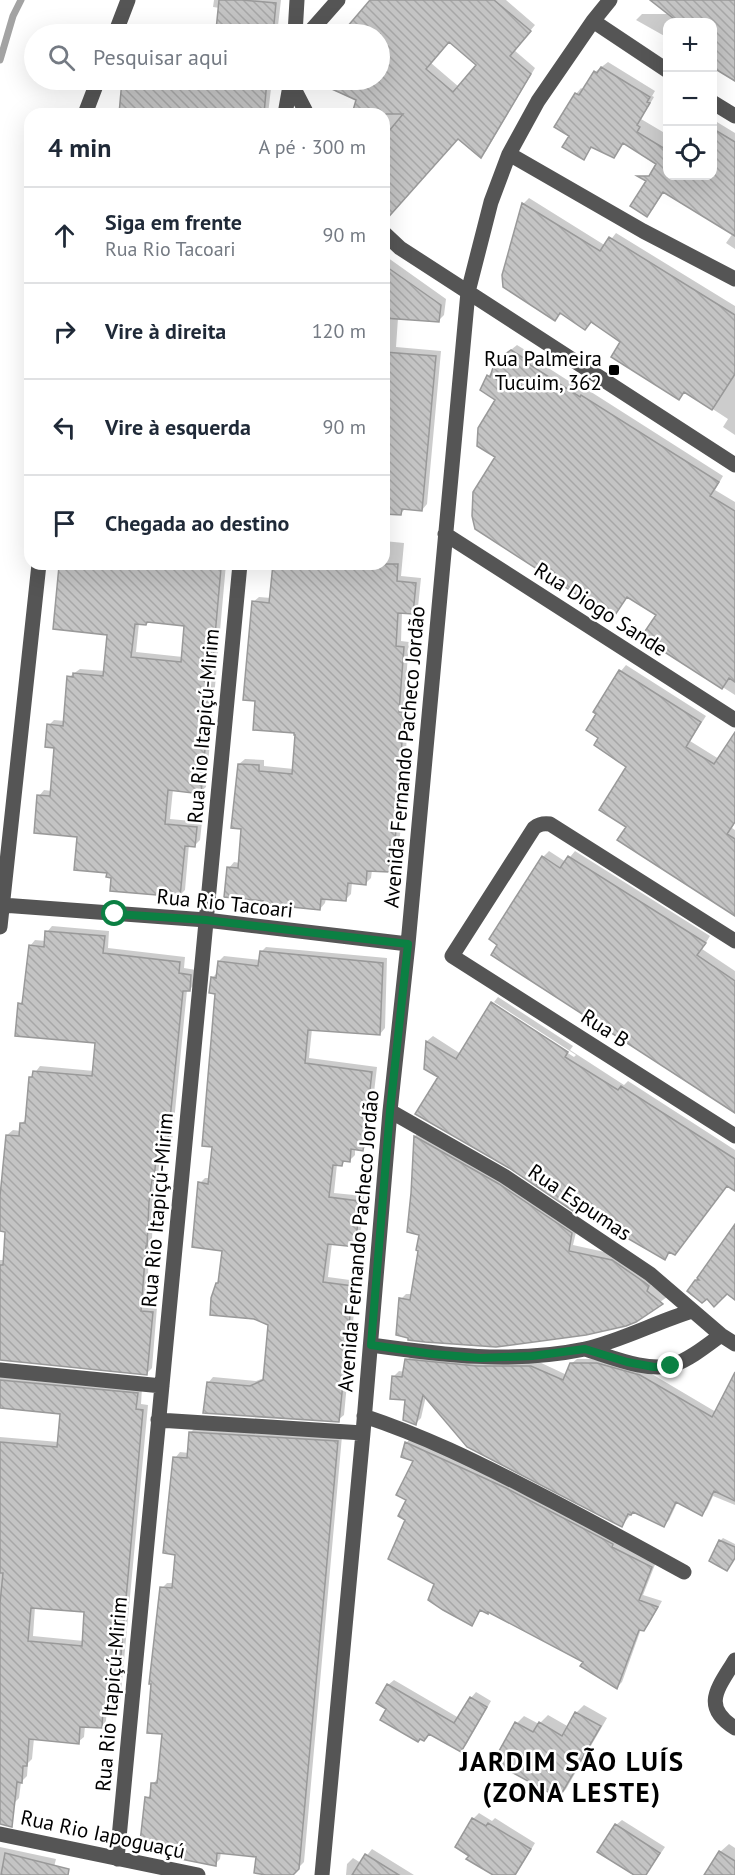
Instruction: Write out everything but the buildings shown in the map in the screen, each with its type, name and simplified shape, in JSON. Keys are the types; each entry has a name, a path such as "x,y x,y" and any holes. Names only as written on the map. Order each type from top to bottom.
{"street":[{"path":"119,24 128,0"},
{"path":"296,24 297,0"},
{"path":"317,24 338,0"},
{"name":"Avenida Fernando Pacheco Jordão","path":"322,1875 371,1345 390,1111 408,944 468,292 491,202 509,154 538,101 610,0"},
{"path":"593,21 663,68"},
{"path":"87,108 94,90"},
{"path":"286,108 289,90"},
{"path":"295,90 304,108"},
{"path":"717,105 735,116"},
{"path":"509,154 643,231 735,279"},
{"path":"390,239 400,248 735,465"},
{"name":"Rua Diogo Sande","path":"445,534 735,720"},
{"path":"0,927 38,570"},
{"name":"Rua Rio Itapiçú-Mirim","path":"117,1860 239,570"},
{"name":"Rua B","path":"735,941 545,823 534,828 452,956 735,1136"},
{"name":"Rua Rio Tacoari","path":"2,905 206,920 408,944"},
{"name":"Rua Espumas","path":"390,1111 504,1176 650,1274 721,1335 735,1344"},
{"path":"371,1345 480,1358 532,1356 585,1349 692,1311"},
{"path":"585,1349 627,1362 654,1367 671,1366 690,1357 721,1335"},
{"path":"0,1370 162,1386"},
{"path":"364,1416 453,1450 684,1572"},
{"path":"158,1420 363,1432"},
{"path":"735,1660 715,1693 715,1703 719,1714 735,1728"},
{"name":"Rua Rio Iapoguaçú","path":"0,1834 198,1875"}],"waterway":[{"path":"0,60 13,16 21,0"}],"place":[{"name":"Rua Palmeira Tucuim, 362","path":"614,370"}],"district":[{"name":"JARDIM SÃO LUÍS (ZONA LESTE)","path":"572,1776"}],"route":[{"path":"115,914 206,920 408,944 390,1111 371,1345 480,1358 532,1356 585,1349 627,1362 654,1367 671,1366"}]}
